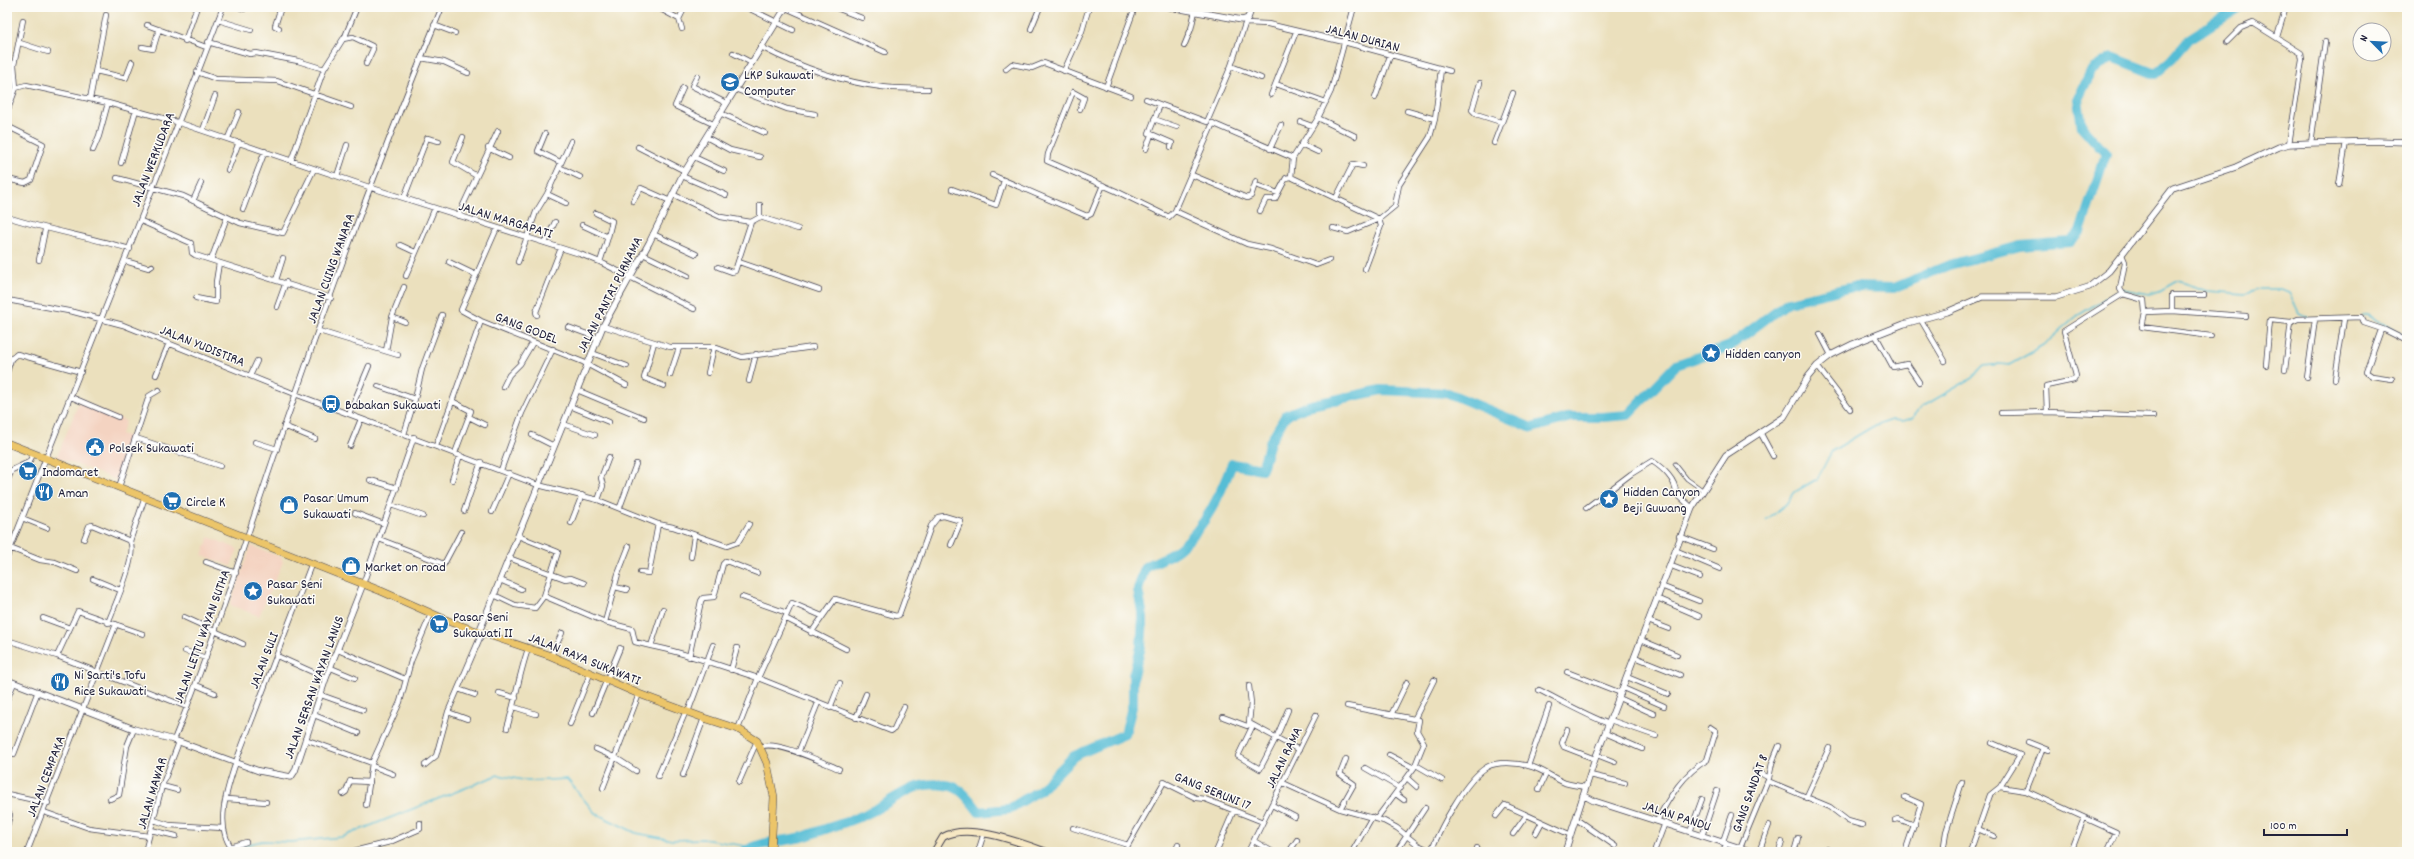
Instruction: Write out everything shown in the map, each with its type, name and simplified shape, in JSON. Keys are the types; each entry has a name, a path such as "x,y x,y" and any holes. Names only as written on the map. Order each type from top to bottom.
{"highway":[{"name":"JALAN RAYA SUKAWATI","path":"7,443 145,497 311,565 363,584 431,614 551,656 639,694 738,729 759,744"},
{"path":"759,744 771,781 774,814 771,852"}],"main road":[{"path":"934,852 939,842 949,833 984,834 1046,852"}],"street":[{"path":"185,41 197,7"},
{"name":"JALAN WERKUDARA","path":"7,557 130,249 196,72 223,7"},
{"path":"279,28 275,26 281,7"},
{"path":"291,161 324,70 343,39 357,7"},
{"name":"JALAN CUING WANARA","path":"247,539 295,394 421,58 442,7"},
{"path":"657,7 679,19"},
{"path":"682,29 679,19 685,7"},
{"path":"746,7 793,30"},
{"path":"834,7 862,18"},
{"path":"1031,29 1040,7"},
{"path":"1064,71 1082,31 1089,7"},
{"path":"1106,87 1135,7"},
{"path":"1170,7 1193,9 1246,21"},
{"path":"1208,121 1231,66 1252,7"},
{"path":"1290,177 1293,158 1318,118 1326,102 1354,8 1346,7"},
{"path":"2277,37 2286,7"},
{"path":"786,8 885,52"},
{"name":"JALAN PANTAI PURNAMA","path":"480,632 603,326 643,254 668,200 713,124 786,8"},
{"path":"1184,46 1191,29 1193,9"},
{"path":"90,99 106,14"},
{"path":"7,112 16,88 14,65 20,43 23,20"},
{"path":"218,20 251,30"},
{"name":"JALAN DURIAN","path":"1246,21 1268,24 1296,32 1344,42 1390,56 1450,71"},
{"path":"2227,42 2241,28 2253,23 2301,53 2302,56 2289,144"},
{"path":"147,25 185,41 206,47"},
{"path":"434,26 455,33"},
{"path":"142,47 153,49 159,29"},
{"path":"1271,95 1296,32"},
{"path":"343,39 353,37 372,46 373,49 366,64"},
{"path":"208,42 250,54 256,53 298,61 324,70"},
{"path":"2311,142 2325,42"},
{"path":"20,43 48,52"},
{"path":"761,48 823,73 862,84 884,88 928,89"},
{"path":"733,53 752,63"},
{"path":"1375,98 1390,56"},
{"path":"421,58 444,62 468,73"},
{"path":"96,71 126,78 132,62"},
{"path":"1006,69 1012,64 1032,68 1044,63 1131,96"},
{"path":"1231,66 1261,78"},
{"path":"1333,228 1348,232 1379,220 1395,206 1399,185 1426,145 1436,119 1441,69"},
{"path":"196,72 216,79 277,81 351,107"},
{"path":"697,76 692,86 726,103"},
{"path":"1480,83 1472,110 1476,114 1501,122"},
{"path":"1276,84 1326,102"},
{"name":"JALAN MARGAPATI","path":"16,88 26,85 108,103 228,138 314,169 561,248 600,262 694,309"},
{"path":"683,88 675,106 713,124"},
{"path":"735,89 781,107 815,114"},
{"path":"1080,109 1084,98 1073,92 1046,160 1103,185 1168,218 1175,211 1192,175 1213,123"},
{"path":"1494,143 1513,93"},
{"path":"203,130 215,96"},
{"path":"1146,99 1205,122 1208,121 1213,123 1293,158"},
{"path":"93,150 100,136 108,103"},
{"path":"1160,105 1149,132 1152,135 1172,143 1171,146"},
{"path":"121,163 136,110"},
{"path":"1407,111 1436,119"},
{"path":"228,138 239,112"},
{"path":"720,113 765,132"},
{"path":"1318,118 1355,136"},
{"path":"1154,119 1177,127"},
{"path":"1301,122 1312,126"},
{"path":"1270,149 1281,125"},
{"path":"7,126 43,144 31,180 25,183 7,179"},
{"path":"458,216 488,148 498,131"},
{"path":"545,134 538,151 580,177"},
{"path":"1146,149 1152,135"},
{"path":"706,137 730,150 760,157"},
{"path":"404,198 427,138 439,141"},
{"path":"463,138 454,163 476,175"},
{"path":"518,262 536,212 547,194 571,141"},
{"path":"228,170 239,142"},
{"path":"1565,852 1596,757 1635,657 1679,536 1692,508 1704,491 1713,472 1726,454 1784,417 1808,377 1817,366 1831,355 1876,336 1982,297 2056,297 2082,290 2104,277 2173,188 2236,167 2289,144 2311,142 2407,142"},
{"path":"2339,185 2346,142"},
{"path":"1301,144 1318,152"},
{"path":"337,176 347,145"},
{"path":"638,147 683,174 726,195"},
{"path":"488,148 509,158"},
{"path":"243,209 265,151"},
{"path":"694,157 724,171"},
{"path":"1336,198 1353,164 1362,166"},
{"path":"118,178 152,189 170,192 246,225 283,233 314,169"},
{"path":"992,175 1087,216 1091,214 1103,185"},
{"path":"1192,175 1247,198 1256,183 1278,193"},
{"path":"1290,177 1379,220 1381,226 1365,269"},
{"path":"1260,211 1266,199 1274,199 1286,178 1290,177"},
{"path":"952,188 996,205 1004,181"},
{"path":"193,201 200,183"},
{"path":"633,201 641,188 668,200"},
{"path":"547,194 566,203"},
{"path":"672,194 721,217 751,222"},
{"path":"760,205 760,216"},
{"path":"406,276 435,208"},
{"path":"1175,211 1247,244 1271,249 1316,265 1329,260"},
{"path":"596,213 612,221 600,262"},
{"path":"718,267 734,272 739,262 751,222 760,216"},
{"path":"760,216 798,229"},
{"path":"7,217 45,230 93,238 130,249"},
{"path":"211,260 227,217"},
{"path":"140,221 191,243 192,254 219,264 286,282 331,298"},
{"path":"545,243 555,222"},
{"path":"582,225 608,237"},
{"path":"449,262 476,275 497,228"},
{"path":"39,260 45,230"},
{"path":"653,234 696,254"},
{"path":"400,244 416,252"},
{"path":"537,315 536,312 561,248"},
{"path":"643,254 688,276"},
{"path":"2122,255 2125,262 2120,283 2122,294"},
{"path":"276,280 283,258"},
{"path":"125,261 149,268 152,266"},
{"path":"739,262 819,290"},
{"path":"196,298 216,302 216,282 219,264"},
{"name":"GANG GODEL","path":"476,275 461,309 481,322 553,349 587,364 626,385"},
{"path":"277,307 286,282"},
{"path":"386,351 392,317 404,287"},
{"path":"2047,412 2046,386 2074,380 2076,376 2064,331 2122,294 2143,298 2145,312 2142,326 2144,328 2211,336"},
{"path":"2172,311 2172,295 2204,295"},
{"name":"JALAN YUDISTIRA","path":"7,300 102,318 169,343 295,394 508,472 538,485 598,500 658,524 673,526 694,536 727,546 733,545 744,535 750,524"},
{"path":"2145,312 2172,311 2246,316"},
{"path":"404,434 415,399 422,369 442,315"},
{"path":"392,317 405,322"},
{"path":"2266,365 2270,320 2291,322 2298,319 2362,318 2364,323 2407,341"},
{"path":"2307,378 2315,319"},
{"path":"2335,379 2344,319"},
{"path":"1921,320 1945,362"},
{"path":"436,446 481,322"},
{"path":"2285,370 2291,322"},
{"path":"603,326 654,343 679,348 714,346 742,357 813,346"},
{"path":"568,327 598,338"},
{"path":"2381,330 2366,372 2372,376 2392,379"},
{"path":"319,331 353,343 398,355"},
{"path":"1820,334 1831,355"},
{"path":"1876,336 1893,367 1897,368 1907,364 1919,382"},
{"path":"503,387 509,375 520,364 533,342"},
{"path":"156,376 169,343"},
{"path":"654,343 644,378 664,386"},
{"path":"708,373 714,346"},
{"path":"670,375 679,348"},
{"path":"501,470 522,412 553,349"},
{"path":"592,353 627,366"},
{"path":"7,372 11,359 17,354 81,372"},
{"path":"749,381 756,354"},
{"path":"250,376 257,361"},
{"path":"349,414 369,366"},
{"path":"1817,366 1850,409"},
{"path":"378,386 415,399"},
{"path":"119,487 149,396 159,390"},
{"path":"577,390 644,418"},
{"path":"71,397 118,417"},
{"path":"452,401 470,410 452,480"},
{"path":"570,406 609,422"},
{"path":"2001,413 2047,412 2154,416"},
{"path":"469,417 485,425"},
{"path":"350,446 361,419"},
{"path":"563,424 595,435"},
{"path":"284,426 315,439"},
{"path":"1760,432 1774,456"},
{"path":"532,435 554,446"},
{"path":"363,584 414,437"},
{"path":"136,438 220,466"},
{"path":"255,442 277,449"},
{"path":"7,481 12,470 29,462 34,453"},
{"path":"598,500 603,486 601,478 610,458"},
{"path":"1586,508 1652,461 1671,478 1676,486 1676,493 1692,508"},
{"path":"464,511 481,462"},
{"path":"620,508 636,464"},
{"path":"1675,464 1687,479 1704,491"},
{"path":"492,512 508,472"},
{"path":"370,480 397,488"},
{"path":"571,523 582,495"},
{"path":"108,623 130,563 132,545 130,541 145,497"},
{"path":"391,505 423,516"},
{"path":"355,513 384,524"},
{"path":"811,633 835,599 898,616 931,526 938,517 952,518 961,521 951,546"},
{"path":"22,518 47,528"},
{"path":"640,572 649,572 658,524"},
{"path":"84,539 89,526 92,525 130,541"},
{"path":"379,540 445,564 461,532"},
{"path":"494,595 513,604 535,608 544,596 552,575 558,552 518,536"},
{"path":"691,557 694,536"},
{"path":"1679,536 1713,549"},
{"name":"JALAN LETTU WAYAN SUTHA","path":"176,741 247,539"},
{"path":"605,622 629,546"},
{"path":"10,548 40,560 55,562 77,571"},
{"path":"1675,550 1720,569"},
{"path":"509,558 552,575 584,583"},
{"path":"689,657 701,601 703,598 714,597 722,564 726,561 756,573"},
{"path":"206,562 236,573"},
{"name":"JALAN SULI","path":"223,828 227,799 235,763 311,565"},
{"path":"1669,565 1700,576"},
{"path":"93,579 120,590"},
{"path":"500,580 521,589"},
{"name":"JALAN SERSAN WAYAN LANUS","path":"7,680 134,729 176,741 259,772 291,777 296,771 305,739 326,678 363,584"},
{"path":"1661,586 1698,601"},
{"path":"615,587 627,590"},
{"path":"544,596 605,622 632,629 634,641 676,651 707,663 758,678 830,708 893,731 904,707"},
{"path":"742,596 787,613"},
{"path":"1657,598 1699,616"},
{"path":"738,729 758,678 784,618 792,604 795,603 822,616"},
{"path":"651,646 663,609"},
{"path":"57,656 78,611 108,623 116,624 143,634"},
{"path":"366,805 372,764 400,702 405,679 431,614"},
{"path":"184,617 243,644"},
{"path":"43,618 70,628"},
{"path":"784,618 811,633 846,649"},
{"path":"1648,621 1669,629"},
{"name":"JALAN CEMPAKA","path":"27,852 48,803 84,709 96,672 116,624"},
{"path":"426,765 436,756 448,712 480,632"},
{"path":"551,656 562,633"},
{"path":"7,640 57,656 187,707"},
{"path":"1641,640 1677,655"},
{"path":"658,776 687,712 713,645"},
{"path":"593,713 620,648"},
{"path":"731,670 736,648"},
{"path":"507,728 516,698 519,674 528,649"},
{"path":"338,650 405,679"},
{"path":"185,651 206,658"},
{"path":"277,656 326,678"},
{"path":"1635,657 1680,675"},
{"path":"331,668 355,678"},
{"path":"1567,672 1621,693 1664,706"},
{"path":"570,724 590,674"},
{"path":"1627,677 1668,694"},
{"path":"1415,718 1434,680"},
{"path":"7,699 14,682"},
{"path":"1392,713 1407,682"},
{"path":"830,708 840,684"},
{"path":"196,686 215,693"},
{"path":"1249,686 1252,724 1238,756 1258,768 1261,767 1288,710"},
{"path":"458,689 474,695"},
{"path":"1539,690 1573,705 1578,711 1656,736"},
{"path":"14,754 38,691"},
{"path":"1621,693 1654,714"},
{"path":"321,694 363,710"},
{"path":"498,694 516,698"},
{"path":"603,788 617,755 639,694"},
{"path":"856,718 866,694"},
{"path":"798,753 818,703"},
{"path":"1347,706 1415,718 1419,720 1418,731 1424,743 1415,766 1396,794 1374,818 1352,852"},
{"path":"1528,766 1550,706"},
{"path":"514,707 536,714"},
{"path":"448,712 467,719"},
{"path":"314,715 358,733"},
{"name":"JALAN RAMA","path":"1248,852 1316,715"},
{"path":"1223,717 1247,726 1252,724 1277,736 1299,750"},
{"path":"683,775 704,718"},
{"path":"1657,821 1669,797 1699,763 1707,760 1716,731 1710,727"},
{"path":"110,799 119,795 127,746 134,729"},
{"path":"1567,730 1562,743 1564,747 1615,762"},
{"path":"1605,733 1642,749"},
{"path":"305,739 372,764 393,774"},
{"name":"JALAN MAWAR","path":"146,852 162,786 176,741"},
{"path":"2028,742 2048,750"},
{"path":"1970,852 1991,794 2000,787 2020,755 1992,743"},
{"path":"739,782 759,744 780,746 840,769"},
{"name":"GANG SANDAT 8","path":"1740,848 1769,780 1770,768 1779,746"},
{"path":"1806,798 1829,748"},
{"path":"2026,791 2043,748"},
{"path":"596,749 617,755 636,771"},
{"path":"1389,755 1442,780"},
{"path":"1340,809 1354,784 1340,774 1346,759"},
{"path":"1283,783 1340,809 1374,818 1392,826 1418,845 1432,851 1455,806 1479,773 1488,766 1500,764 1528,766 1565,783 1586,787"},
{"path":"1365,768 1400,788"},
{"path":"1755,770 1769,780 1806,798 1830,807 1848,821 1862,825"},
{"path":"1539,789 1546,774"},
{"path":"1590,775 1625,783"},
{"path":"1407,778 1417,787"},
{"path":"343,794 346,792 350,781 370,782"},
{"name":"GANG SERUNI 17","path":"1124,852 1164,782 1196,798 1205,799 1263,822"},
{"path":"1943,852 1946,832 1962,782"},
{"path":"162,786 177,790"},
{"path":"2000,787 2026,791 2116,832 2107,852"},
{"path":"1702,836 1717,791"},
{"path":"7,794 48,803"},
{"path":"1396,794 1404,800"},
{"name":"JALAN PANDU","path":"1584,795 1594,801 1750,852"},
{"path":"1904,796 1921,804 1905,852"},
{"path":"227,799 266,802"},
{"path":"1690,832 1702,799"},
{"name":"JALAN PANDU","path":"1581,803 1594,801"},
{"path":"1272,805 1295,817"},
{"path":"1496,816 1504,806 1571,835"},
{"path":"1396,852 1425,808"},
{"path":"1216,852 1234,810"},
{"path":"44,812 89,828 149,836"},
{"path":"7,826 10,815"},
{"path":"1722,852 1732,815"},
{"path":"1513,834 1526,816"},
{"path":"2071,852 2084,818"},
{"path":"1576,819 1614,846"},
{"path":"1895,820 1898,819 1915,825"},
{"path":"154,820 169,825 223,828 230,847 235,852"},
{"path":"1536,833 1542,822"},
{"path":"350,852 390,842 420,829 420,823"},
{"path":"1655,849 1665,823"},
{"path":"1759,852 1769,825"},
{"path":"1073,828 1128,845"},
{"path":"1978,829 1994,836"},
{"path":"151,830 176,836"},
{"path":"978,852 984,834"},
{"path":"1794,852 1798,838"},
{"path":"1289,852 1297,840"},
{"path":"1254,841 1273,852"},
{"path":"230,847 246,842"},
{"path":"1779,852 1782,842"},
{"path":"1175,852 1178,845"}],"shaded area":[{"name":"Polsek Sukawati","path":"79,402 126,421 121,434 133,438 119,481 57,457"},
{"name":"Pasar Seni Sukawati","path":"209,537 238,549 231,566 202,555"},
{"name":"Pasar Seni Sukawati","path":"251,546 281,557 283,562 259,616 230,605"}],"waterway":[{"path":"744,852 758,845 806,836 850,821 875,810 911,789 932,784 956,788 965,794 979,812 1009,809 1040,790 1074,756 1125,734 1133,703 1133,675 1141,647 1143,617 1138,590 1145,567 1176,551 1197,530 1205,520 1217,498 1232,464 1262,469 1270,442 1286,415 1311,405 1381,390 1448,393 1532,428 1571,417 1628,415 1676,365 1730,346 1788,302 1853,287 1894,288 1949,265 2020,246 2070,242 2080,232 2106,154 2082,127 2078,99 2092,70 2112,57 2155,74 2171,60 2189,39 2239,7"},
{"path":"2122,289 2149,294 2161,290 2177,281 2208,291 2245,294 2260,289 2280,289 2289,292 2299,313 2307,317"},
{"path":"1766,520 1786,504 1795,492 1817,479 1832,451 1872,427 1892,420 1902,421 1912,418 1922,407 1972,378 1984,366 1999,364 2009,365 2043,346 2077,316 2119,290"},
{"path":"2363,315 2368,315 2407,338"},
{"path":"241,846 262,841 291,842 342,837 498,775 528,781 567,779 595,813 636,833 672,840 703,839 752,847"}],"place":[{"name":"LKP Sukawati Computer","path":"730,82"},
{"name":"Hidden canyon","path":"1711,353"},
{"name":"Babakan Sukawati","path":"331,404"},
{"name":"Polsek Sukawati","path":"95,447"},
{"name":"Indomaret","path":"28,471"},
{"name":"Aman","path":"44,492"},
{"name":"Hidden Canyon Beji Guwang","path":"1609,499"},
{"name":"Circle K","path":"172,501"},
{"name":"Pasar Umum Sukawati","path":"289,505"},
{"name":"Market on road","path":"351,566"},
{"name":"Pasar Seni Sukawati","path":"253,591"},
{"name":"Pasar Seni Sukawati II","path":"439,624"},
{"name":"Ni Sarti's Tofu Rice Sukawati","path":"60,682"}]}
